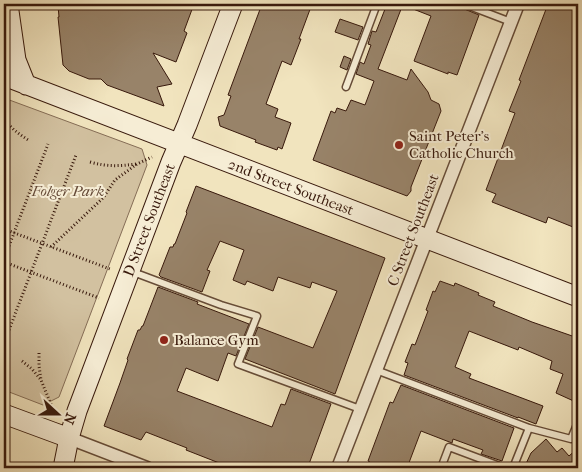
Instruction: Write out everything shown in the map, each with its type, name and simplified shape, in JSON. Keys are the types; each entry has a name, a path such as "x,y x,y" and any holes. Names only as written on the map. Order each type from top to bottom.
{"street":[{"path":"8,4 16,60 26,85"},
{"name":"D Street Southeast","path":"63,468 77,411 129,271 233,4"},
{"name":"C Street Southeast","path":"338,468 518,4"},
{"name":"2nd Street Southeast","path":"4,76 578,297"},
{"path":"4,414 147,468"}],"lane":[{"path":"346,87 377,4"},
{"path":"464,4 511,22"},
{"path":"129,271 256,316 238,364 360,409"},
{"path":"376,370 529,428 571,439 578,422"},
{"path":"513,468 529,428"},
{"path":"441,468 449,447 505,468"}],"path":[{"path":"5,120 18,133 30,141"},
{"path":"4,142 5,120"},
{"path":"48,144 4,261 99,298"},
{"path":"4,343 76,156"},
{"path":"52,247 103,198 115,180 137,164 152,157"},
{"path":"90,162 114,167 137,164"},
{"path":"4,229 110,269"},
{"path":"39,353 41,380"},
{"path":"22,361 41,380 56,414"}],"green space":[{"name":"Folger Park","path":"4,98 142,149 147,165 59,397 43,405 4,390"}],"building":[{"path":"60,4 194,4 184,31 187,33 176,62 153,53 172,84 157,87 164,106 107,85 101,79 89,79 69,71 63,65 58,17 58,6"},
{"path":"262,4 312,4 291,65 282,61 266,104 278,109 275,117 291,123 282,149 278,147 277,150 220,126 218,117 224,115 231,96 228,95"},
{"path":"387,4 403,4 378,69 407,80 411,69 428,92 431,100 439,104 441,111 411,191 407,196 313,160 331,111 335,113 337,108 346,111 351,100 365,105 374,81 356,74 360,62 364,64 371,45 368,44 372,31 376,32"},
{"path":"403,4 459,4 462,8 479,15 457,75 448,72 448,74 414,61 431,16"},
{"path":"548,4 578,4 578,229 548,217 546,223 492,202 496,194 486,190 515,113 509,111 521,81 519,80"},
{"path":"340,19 363,27 358,40 335,32"},
{"path":"344,56 351,59 347,70 340,67"},
{"path":"196,186 385,258 335,394 245,359 258,327 313,348 337,291 312,282 310,288 278,277 273,291 247,281 245,285 233,280 244,250 220,241 207,270 210,271 202,292 159,275 170,247 173,247 175,244"},
{"path":"440,281 454,286 455,283 495,302 493,306 578,338 578,403 556,393 563,374 550,369 552,361 519,347 518,350 469,331 455,367 471,374 469,378 543,406 536,424 404,375 408,363 405,362 412,344 415,345 428,311 426,310 433,291 435,292"},
{"path":"158,287 249,324 236,356 228,353 218,381 186,368 177,391 272,427 281,404 285,405 291,389 331,404 309,464 306,463 304,468 232,468 146,432 141,440 104,426 138,330 143,326"},
{"path":"401,385 514,428 502,461 481,454 483,450 453,439 452,443 421,431 407,468 368,468 370,462 368,461 390,402 393,403"},
{"path":"546,439 557,452 562,448 569,456 578,448 578,468 524,468 531,453"}],"place":[{"name":"Saint Peter's Catholic Church","path":"399,145"},
{"name":"Balance Gym","path":"164,340"}]}
